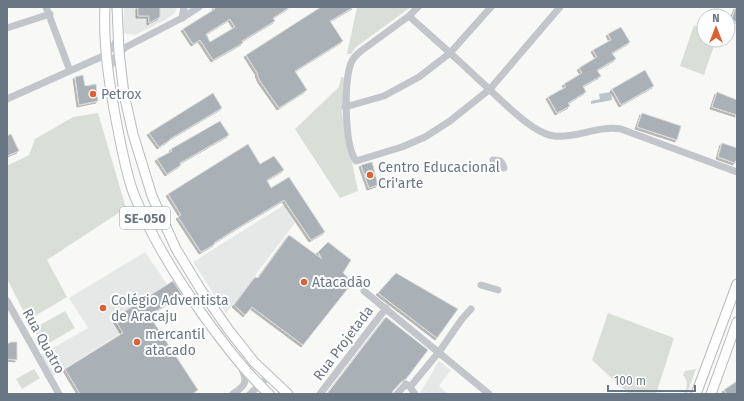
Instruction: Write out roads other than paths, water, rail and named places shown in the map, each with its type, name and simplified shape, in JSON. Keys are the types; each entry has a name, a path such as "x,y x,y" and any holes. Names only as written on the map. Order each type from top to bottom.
{"main road":[{"name":"SE-050","path":"104,7 108,71 125,165 133,191 161,248 184,289 239,363 269,394"},
{"name":"SE-050","path":"117,7 119,52 124,94 133,134 152,196 176,248 201,290 228,329 254,362 288,394"},
{"path":"696,394 737,284"},
{"path":"711,394 737,322"}],"street":[{"path":"46,7 50,14 70,71"},
{"path":"182,18 184,7"},
{"path":"108,71 119,52 126,47 182,18 199,7"},
{"path":"418,7 409,16 355,56 351,64 348,74 345,107 350,143 356,161 392,151 425,137 450,122 490,89 560,7"},
{"path":"345,107 392,92 419,77 450,53 491,7"},
{"path":"7,28 50,14"},
{"path":"409,16 514,111 544,134 567,136 612,127 737,172"},
{"path":"7,99 106,54 112,48 119,36"},
{"path":"493,160 502,162 504,168"},
{"path":"481,285 498,290"},
{"path":"364,291 489,394"},
{"name":"Rua Quatro","path":"7,301 59,394"},
{"name":"Rua Projetada","path":"320,394 386,308"},
{"path":"410,387 439,352 462,319 471,309"},
{"path":"233,394 241,388 245,382 245,376 239,363"},
{"path":"250,394 269,376"},
{"path":"397,394 406,384 415,394"}],"place":[{"name":"Petrox","path":"93,94"},
{"name":"Centro Educacional Cri'arte","path":"370,175"},
{"name":"Atacadão","path":"304,282"},
{"name":"Colégio Adventista de Aracaju","path":"103,308"},
{"name":"mercantil atacado","path":"137,342"}]}
